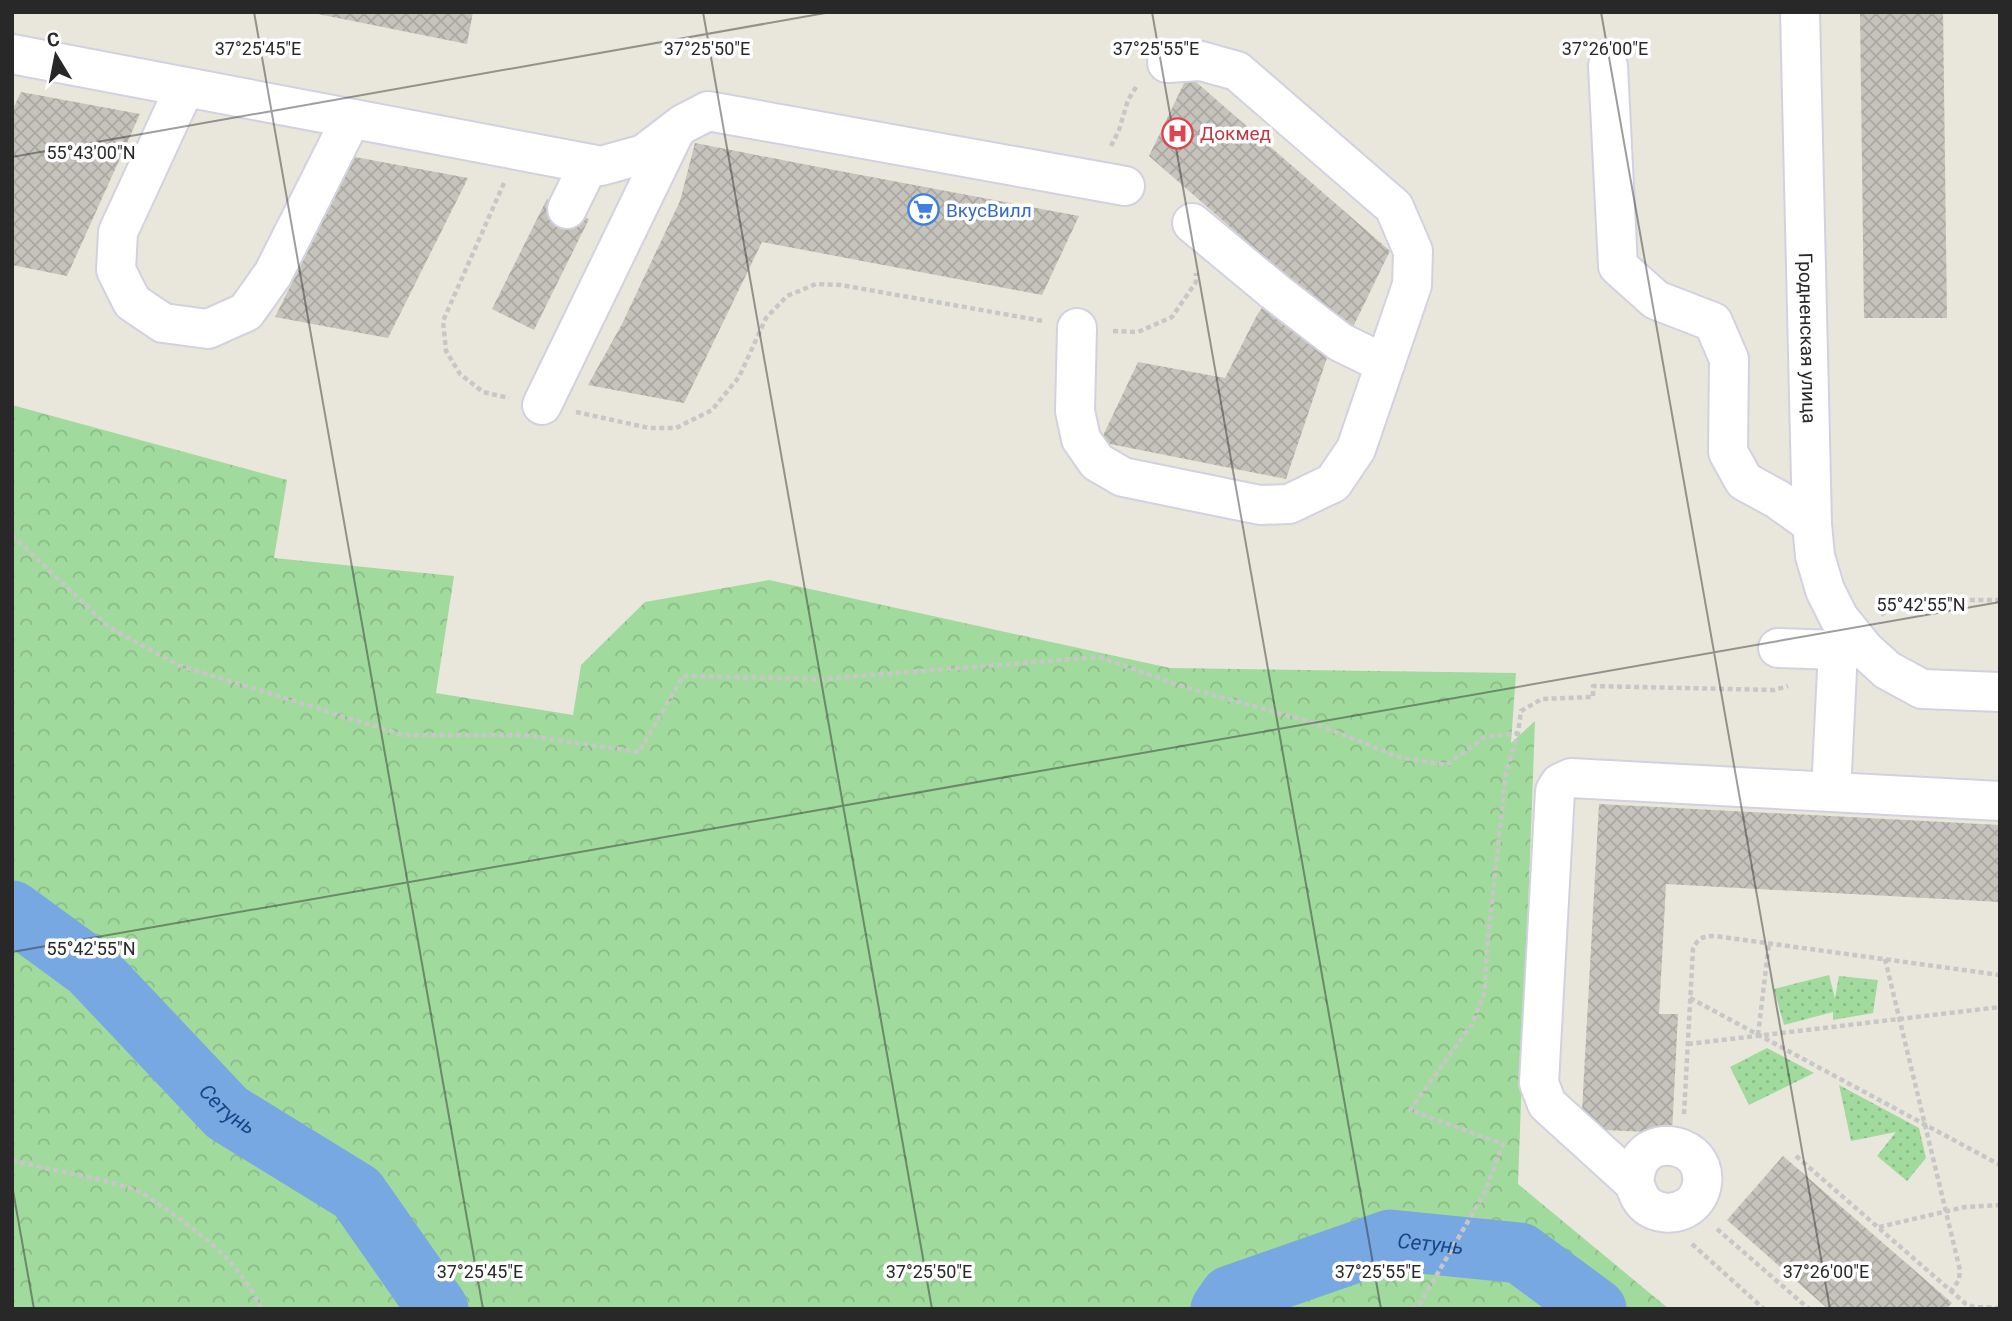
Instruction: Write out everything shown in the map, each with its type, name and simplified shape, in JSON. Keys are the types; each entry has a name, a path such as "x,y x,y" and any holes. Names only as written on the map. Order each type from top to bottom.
{"street":[{"name":"Гродненская улица","path":"1800,12 1812,524 1815,556 1825,590 1851,644 1887,670 1922,689 2000,692"},
{"path":"12,54 601,166 644,154 677,129 708,111 1125,187"},
{"path":"1077,328 1075,411 1081,439 1097,462 1123,477 1260,505 1289,504 1333,482 1356,449 1412,285 1413,251 1394,207 1237,71 1201,61 1167,63"},
{"path":"1608,66 1618,266 1656,300 1713,322 1728,359 1728,452 1744,481 1777,499 1812,524"},
{"path":"185,87 118,232 116,270 132,302 163,323 208,329 246,312 273,274 351,118"},
{"path":"542,405 677,129"},
{"path":"567,209 589,163"},
{"path":"1192,223 1339,342 1384,364"},
{"path":"1778,648 1851,644 1831,792"},
{"path":"1634,1184 1637,1166 1648,1152 1665,1145 1682,1147 1696,1159 1703,1175 1700,1192 1682,1209 1656,1211 1642,1200 1634,1184 1547,1104 1539,1083 1557,786 1571,778 2000,801"}],"path":[{"path":"1078,178 1108,153 1119,130 1128,100 1141,79 1167,63"},
{"path":"519,150 443,321 446,351 460,374 483,392 649,428 677,428 712,411 739,377 766,318 787,296 816,285 841,285 1096,331 1138,332 1172,317 1196,282 1198,242 1192,223"},
{"path":"12,535 110,628 178,666 402,735 522,736 639,752 683,676 821,679 1099,657 1184,687 1308,721 1399,757 1446,765 1485,737 1518,733"},
{"path":"1851,644 1903,600 2000,600"},
{"path":"1411,1309 1421,1302 1485,1192 1503,1144 1410,1110 1472,1024 1484,994 1506,773 1518,733 1521,711 1542,699 1593,697 1593,686 1774,690"},
{"path":"1685,1111 1693,949 1697,940 1704,936 2000,975"},
{"path":"1758,1035 1769,943"},
{"path":"1885,959 1960,1276 1958,1284 1951,1291"},
{"path":"1690,998 2000,1166"},
{"path":"1688,1044 2000,1007"},
{"path":"1796,1156 1969,1306 2000,1308"},
{"path":"12,1160 136,1190 182,1220 228,1258 261,1309"},
{"path":"1878,1227 1974,1205 2000,1205"},
{"path":"1682,1209 1695,1248 1764,1309"},
{"path":"1682,1209 1809,1309"}],"green space":[{"path":"12,405 287,480 274,558 454,576 436,693 573,715 581,665 645,602 769,580 1170,668 1516,673 1511,743 1535,721 1518,1184 1669,1309 12,1309"},
{"path":"1829,975 1835,998 1839,976 1878,980 1873,1013 1833,1020 1833,1012 1784,1025 1774,989"},
{"path":"1767,1048 1814,1073 1749,1105 1730,1067"},
{"path":"1839,1085 1919,1128 1926,1158 1907,1181 1877,1156 1896,1132 1851,1141"}],"building":[{"path":"308,12 473,12 467,44"},
{"path":"1860,12 1943,12 1947,318 1864,318"},
{"path":"1188,75 1390,251 1352,329 1329,352 1286,479 1100,442 1138,362 1225,378 1257,315 1285,275 1149,156"},
{"path":"21,92 140,114 67,276 12,265 12,111"},
{"path":"695,143 1079,216 1042,295 762,242 684,403 588,385 622,324 680,201"},
{"path":"355,157 468,178 388,338 275,317"},
{"path":"547,199 589,219 534,330 492,309"},
{"path":"1599,804 2000,825 2000,902 1666,884 1659,1014 1678,1014 1672,1133 1581,1129"},
{"path":"1783,1156 1952,1303 1946,1309 1828,1309 1727,1220"}],"waterway":[{"name":"Сетунь","path":"12,911 90,968 227,1113 357,1193 438,1309"},
{"name":"Сетунь","path":"1221,1309 1230,1296 1390,1240 1520,1253 1596,1309"}],"place":[{"name":"Докмед","path":"1177,133"},
{"name":"ВкусВилл","path":"923,210"}]}
